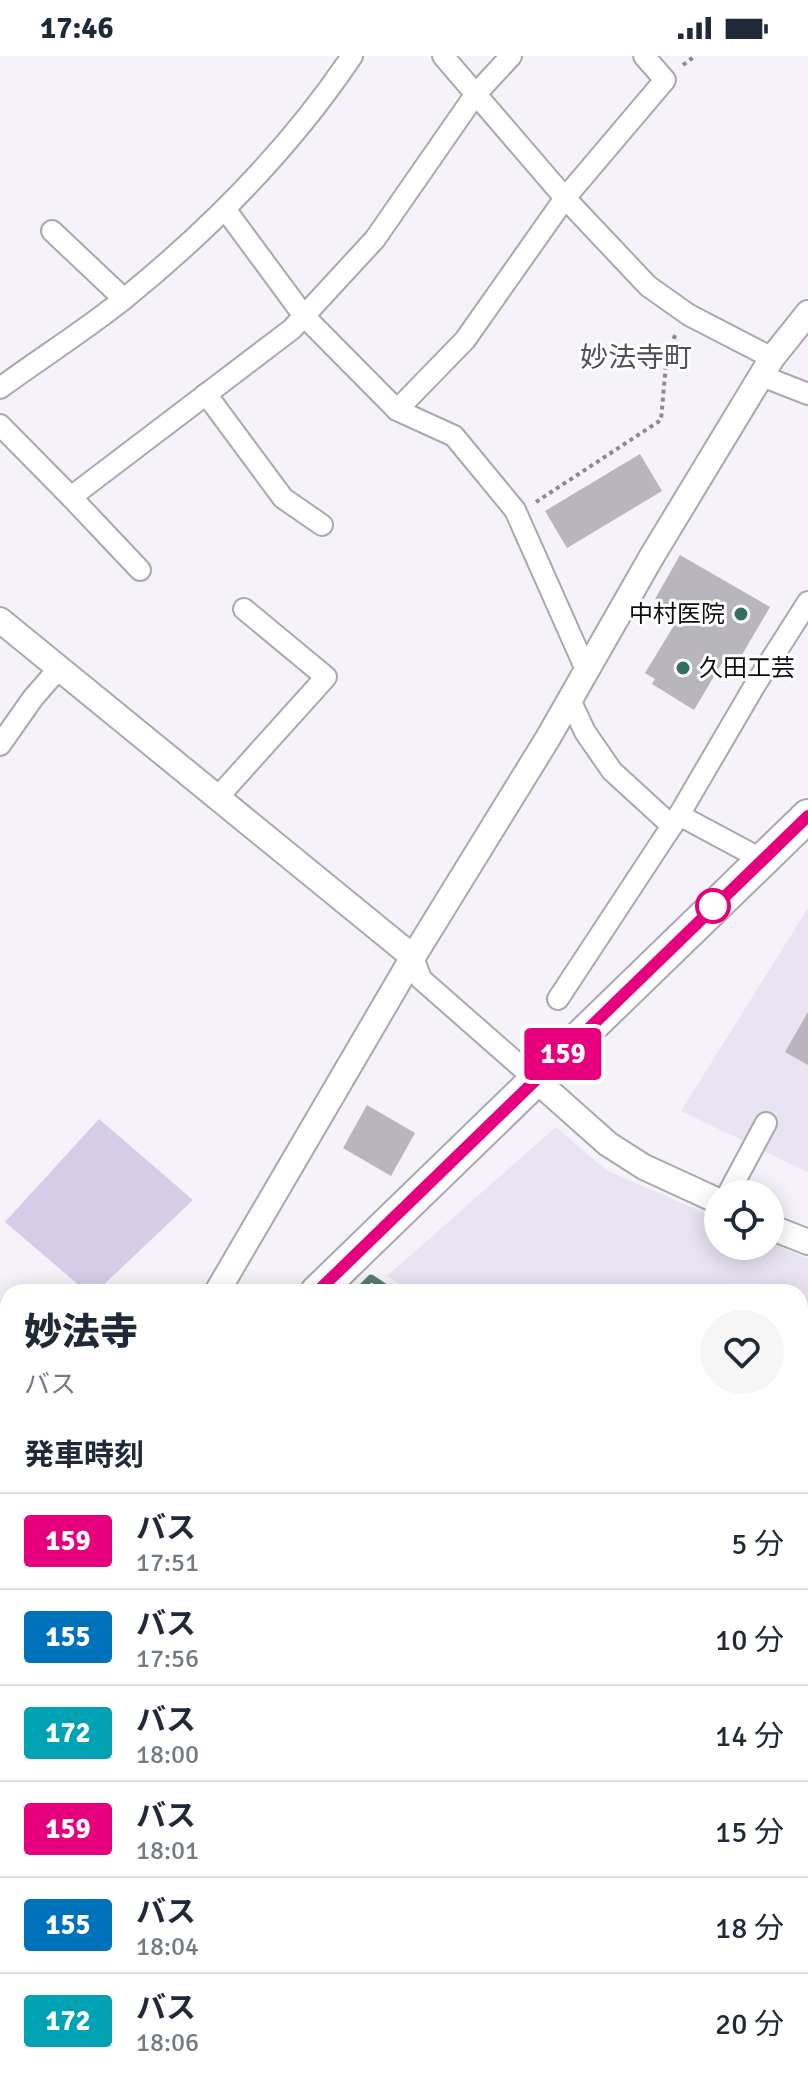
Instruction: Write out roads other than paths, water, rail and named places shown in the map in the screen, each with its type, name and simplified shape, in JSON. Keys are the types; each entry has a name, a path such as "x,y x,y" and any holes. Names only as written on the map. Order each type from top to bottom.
{"highway":[{"path":"325,1284 808,816"}],"street":[{"path":"0,388 124,299 225,209 331,88 352,56"},
{"path":"443,56 565,198 648,286 808,394"},
{"path":"71,497 292,329 375,239 475,95 511,56"},
{"path":"397,410 465,340 565,198 665,80 644,56"},
{"path":"225,209 304,316 397,410 454,436 517,514 587,672"},
{"path":"52,231 124,299"},
{"path":"222,1284 413,957 587,672 652,556 767,367 808,313"},
{"path":"206,394 283,498 322,525"},
{"path":"0,425 140,570"},
{"path":"558,999 676,820 808,602"},
{"path":"218,797 326,677 244,609"},
{"path":"0,620 413,957 421,979 608,1144 644,1167 704,1195"},
{"path":"0,745 33,698 60,667"},
{"path":"570,700 585,732 612,771 676,820 761,859"},
{"path":"735,1180 766,1123"},
{"path":"784,1233 808,1242"}],"waterway":[{"path":"365,1284 371,1278 380,1284"}],"place":[{"name":"中村医院","path":"741,614"},
{"name":"久田工芸","path":"683,668"}],"district":[{"name":"妙法寺町","path":"636,357"}]}
